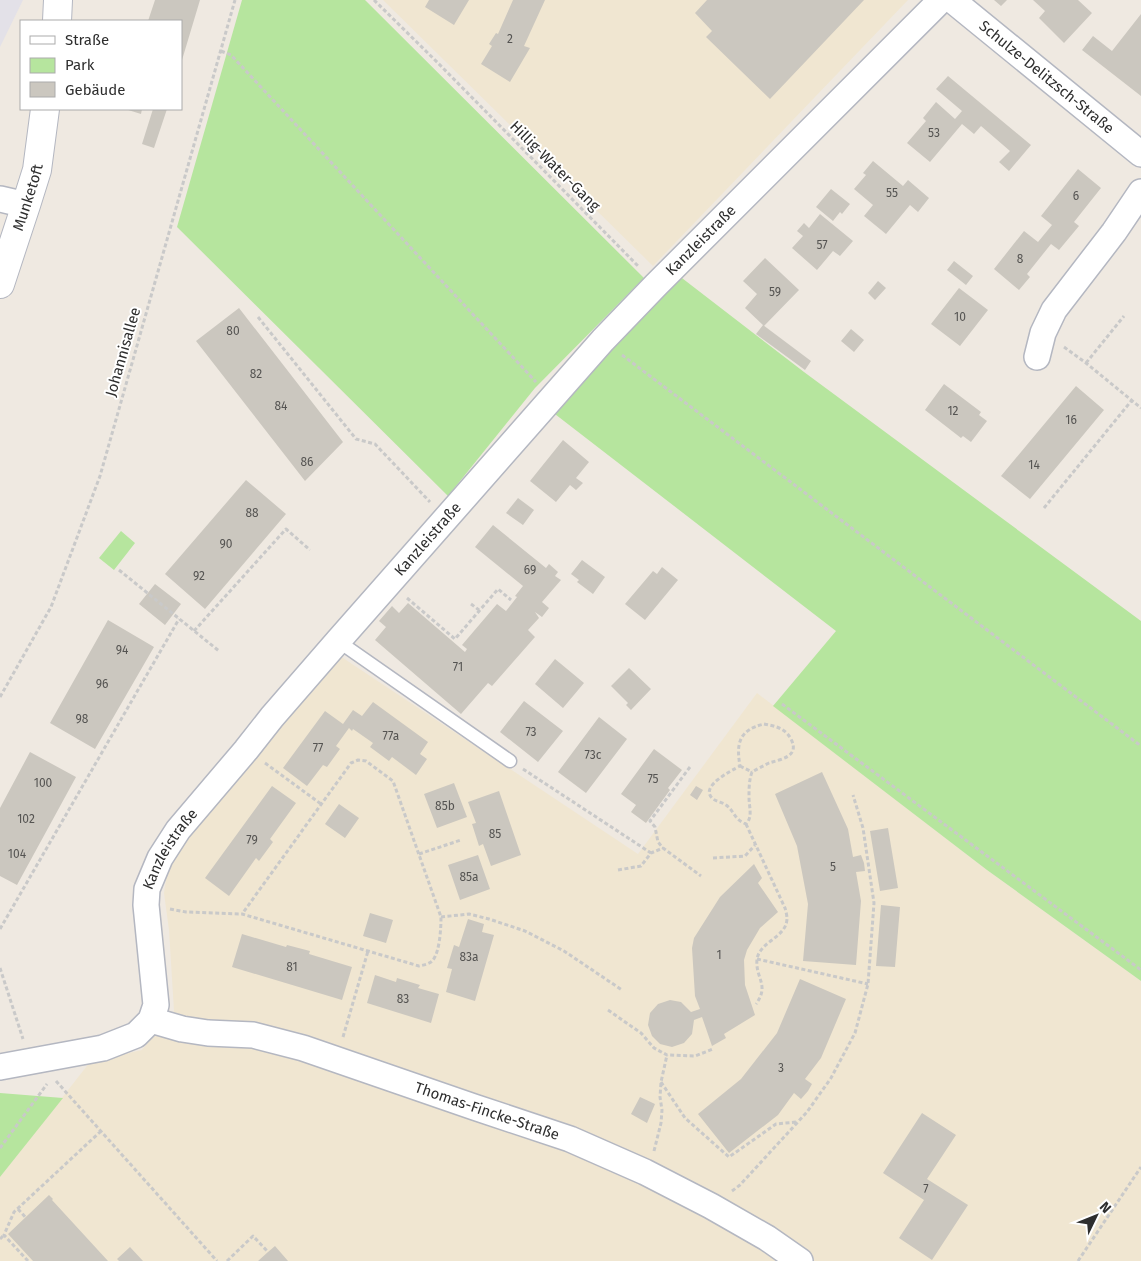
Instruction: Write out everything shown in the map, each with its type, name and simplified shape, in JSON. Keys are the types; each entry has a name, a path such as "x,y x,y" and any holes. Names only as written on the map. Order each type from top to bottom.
{"street":[{"path":"57,20 58,0"},
{"name":"Kanzleistraße","path":"151,1020 156,1005 146,906 147,888 160,858 178,830 272,717 603,340 656,284 941,0"},
{"name":"Schulze-Delitzsch-Straße","path":"952,0 1141,154"},
{"name":"Munketoft","path":"0,284 37,170 45,110"},
{"path":"1037,357 1043,333 1054,310 1114,232 1141,192"},
{"path":"0,199 26,206"},
{"path":"0,1067 103,1048 136,1035 151,1020"},
{"name":"Thomas-Fincke-Straße","path":"151,1020 182,1029 208,1033 253,1035 303,1048 570,1139 646,1172 711,1206 767,1238 800,1261"}],"lane":[{"path":"338,641 510,761"}],"path":[{"name":"Johannisallee","path":"0,698 51,608 100,476 235,0"},
{"name":"Hillig-Water-Gang","path":"374,0 656,284"},
{"path":"221,51 231,55 552,398"},
{"path":"1086,363 1124,316"},
{"path":"258,317 356,439 375,444 446,519"},
{"path":"1043,333 1086,363 1141,408"},
{"path":"603,340 1141,746"},
{"path":"1044,508 1132,400"},
{"path":"194,631 286,529 310,550"},
{"path":"119,570 219,651"},
{"path":"389,583 455,639 498,589 511,600"},
{"path":"471,604 479,610"},
{"path":"0,929 179,619"},
{"path":"782,704 1141,970"},
{"path":"740,766 738,746 746,731 753,726 764,724 773,726 789,735 793,749 790,756 771,762 752,772 749,797 751,813 750,821 746,824"},
{"path":"246,750 321,804"},
{"path":"146,906 186,912 242,914 419,966 427,964 433,960 436,952 441,931 441,917 393,781 366,761 358,760 351,763 242,914"},
{"path":"510,761 651,853"},
{"path":"740,766 752,772"},
{"path":"740,766 715,782 709,791 710,796 729,806 739,821 746,824 785,908 787,920 782,931 762,950 757,958 762,996 756,1004"},
{"path":"690,767 650,821 655,827 658,842 663,848 701,876"},
{"path":"711,1206 740,1185 798,1122 831,1078 855,1032 868,984 874,903 863,828 853,795"},
{"path":"419,854 461,840"},
{"path":"713,858 745,856 755,844"},
{"path":"618,870 641,866 651,853 663,848"},
{"path":"441,917 469,914 525,931 564,952 622,990"},
{"path":"336,1059 368,951"},
{"path":"757,958 868,984"},
{"path":"0,968 30,1061"},
{"path":"608,1010 641,1033 654,1048 667,1055 696,1056 713,1049"},
{"path":"661,1124 661,1082 667,1055"},
{"path":"0,1148 52,1076 217,1261"},
{"path":"661,1082 684,1118 728,1157 776,1124 798,1122"},
{"path":"0,1239 4,1235 14,1212 101,1131"},
{"path":"1078,1261 1141,1167"},
{"path":"18,1209 26,1218"},
{"path":"4,1235 28,1261"},
{"path":"226,1261 253,1236 268,1252"}],"shaded area":[{"path":"0,0 23,0 0,47"},
{"path":"383,0 908,0 653,266"},
{"path":"340,656 638,854 757,693 987,870 1141,981 1141,1261 0,1261 0,1177 90,1062 142,1050 174,1011 169,930 164,893 167,874 188,834"}],"green space":[{"path":"242,0 365,0 644,278 535,388 448,496 177,227"},
{"path":"678,275 804,372 1141,621 1141,981 987,870 773,706 836,631 551,411"},
{"path":"121,531 135,543 114,570 99,558"},
{"path":"0,1093 63,1098 0,1177"}],"building":[{"path":"155,0 200,0 182,60 182,20 148,20"},
{"path":"429,0 469,0 454,25 425,7"},
{"path":"513,0 545,0 524,46 530,48 510,82 481,64 492,46 489,44 496,33 498,34"},
{"path":"707,0 864,0 770,99 706,37 712,31 695,13"},
{"path":"994,0 1007,0 1001,6"},
{"path":"1033,0 1078,0 1092,13 1064,43 1039,18 1045,11"},
{"path":"1141,14 1141,96 1082,50 1093,36 1112,51"},
{"path":"948,76 1031,145 1009,171 999,162 1010,151 981,126 974,134 962,124 930,162 907,143 926,121 923,118 936,102 955,119 962,111 936,89"},
{"path":"128,110 142,110 141,114"},
{"path":"153,110 167,110 154,148 142,144"},
{"path":"873,161 903,186 908,180 929,198 918,212 910,205 886,234 864,216 873,205 854,189 866,175 863,173"},
{"path":"1078,169 1101,188 1074,222 1079,226 1059,250 1051,244 1027,274 1030,277 1019,290 994,269 1024,231 1038,242 1052,225 1041,216"},
{"path":"831,189 850,204 833,221 816,207"},
{"path":"820,214 853,241 840,256 833,251 817,270 792,248 803,236 797,231 804,223 809,228"},
{"path":"765,258 799,290 764,326 745,308 757,294 743,281"},
{"path":"954,261 973,276 966,285 947,270"},
{"path":"878,281 886,288 875,300 868,293"},
{"path":"959,288 988,310 960,346 931,324"},
{"path":"239,308 343,442 305,481 196,341"},
{"path":"763,325 811,361 805,370 756,334"},
{"path":"851,329 864,340 854,352 841,341"},
{"path":"944,384 981,412 979,415 987,421 971,442 963,436 961,438 925,410"},
{"path":"1076,386 1104,410 1030,499 1001,476"},
{"path":"563,440 589,462 576,478 583,483 576,490 570,485 556,502 530,481"},
{"path":"246,480 286,514 205,609 165,574"},
{"path":"518,498 534,510 523,525 506,513"},
{"path":"493,525 546,568 549,564 558,572 555,576 561,580 542,602 549,608 542,617 535,612 539,618 528,630 535,637 492,686 488,683 461,714 375,640 386,627 379,621 392,606 399,613 408,603 465,652 467,649 462,645 497,604 506,611 523,586 475,547"},
{"path":"582,560 605,577 593,594 577,582 579,580 571,574"},
{"path":"662,567 678,580 645,620 625,604 653,571 657,574"},
{"path":"155,584 181,604 165,625 139,604"},
{"path":"108,620 154,647 95,749 50,723"},
{"path":"555,659 584,683 563,708 535,684"},
{"path":"629,668 651,689 631,710 626,705 628,703 611,686"},
{"path":"524,701 563,731 538,762 500,732"},
{"path":"373,702 428,742 420,754 427,759 416,775 392,757 389,761 370,747 373,743 349,728 336,746 340,749 327,767 323,765 307,786 283,768 325,711 343,724 353,710 362,716"},
{"path":"599,717 627,739 586,793 558,772"},
{"path":"654,749 682,770 646,823 631,812 636,805 621,794"},
{"path":"30,752 76,777 17,885 0,876 0,808"},
{"path":"822,772 848,829 853,857 861,855 864,863 865,871 856,872 861,901 856,965 803,961 808,904 797,846 775,794"},
{"path":"454,783 467,817 437,828 424,794"},
{"path":"272,786 296,803 270,839 273,842 259,861 256,858 229,896 205,878"},
{"path":"696,786 703,790 697,800 690,795"},
{"path":"499,791 521,855 491,866 483,844 479,846 472,824 476,823 468,802"},
{"path":"339,804 359,818 345,838 325,824"},
{"path":"888,828 898,888 880,891 870,831"},
{"path":"478,855 490,889 460,900 448,865"},
{"path":"754,864 762,878 758,883 778,912 760,928 747,950 744,960 745,985 755,1015 724,1034 726,1038 712,1046 702,1017 694,1020 692,1034 684,1043 672,1047 660,1044 652,1036 648,1025 650,1013 658,1004 670,1000 681,1002 691,1012 700,1009 695,996 692,948 694,938 720,897"},
{"path":"881,905 900,907 895,967 876,966"},
{"path":"370,913 393,920 386,943 363,936"},
{"path":"468,919 484,924 482,932 494,935 475,1001 446,992 452,969 447,968 454,945 459,947"},
{"path":"242,934 286,947 287,945 310,951 309,954 352,967 342,1000 232,967"},
{"path":"375,975 396,982 397,978 420,985 418,988 439,994 431,1023 367,1003"},
{"path":"800,979 846,999 821,1058 805,1079 812,1084 801,1099 794,1093 778,1115 729,1153 698,1114 741,1079 777,1033"},
{"path":"640,1097 655,1104 647,1123 631,1114"},
{"path":"922,1113 956,1135 927,1179 968,1205 932,1260 899,1238 924,1200 883,1173"},
{"path":"49,1195 108,1261 33,1261 8,1234"},
{"path":"275,1246 288,1261 258,1261 268,1252"},
{"path":"130,1247 143,1261 119,1261 117,1259"}]}
